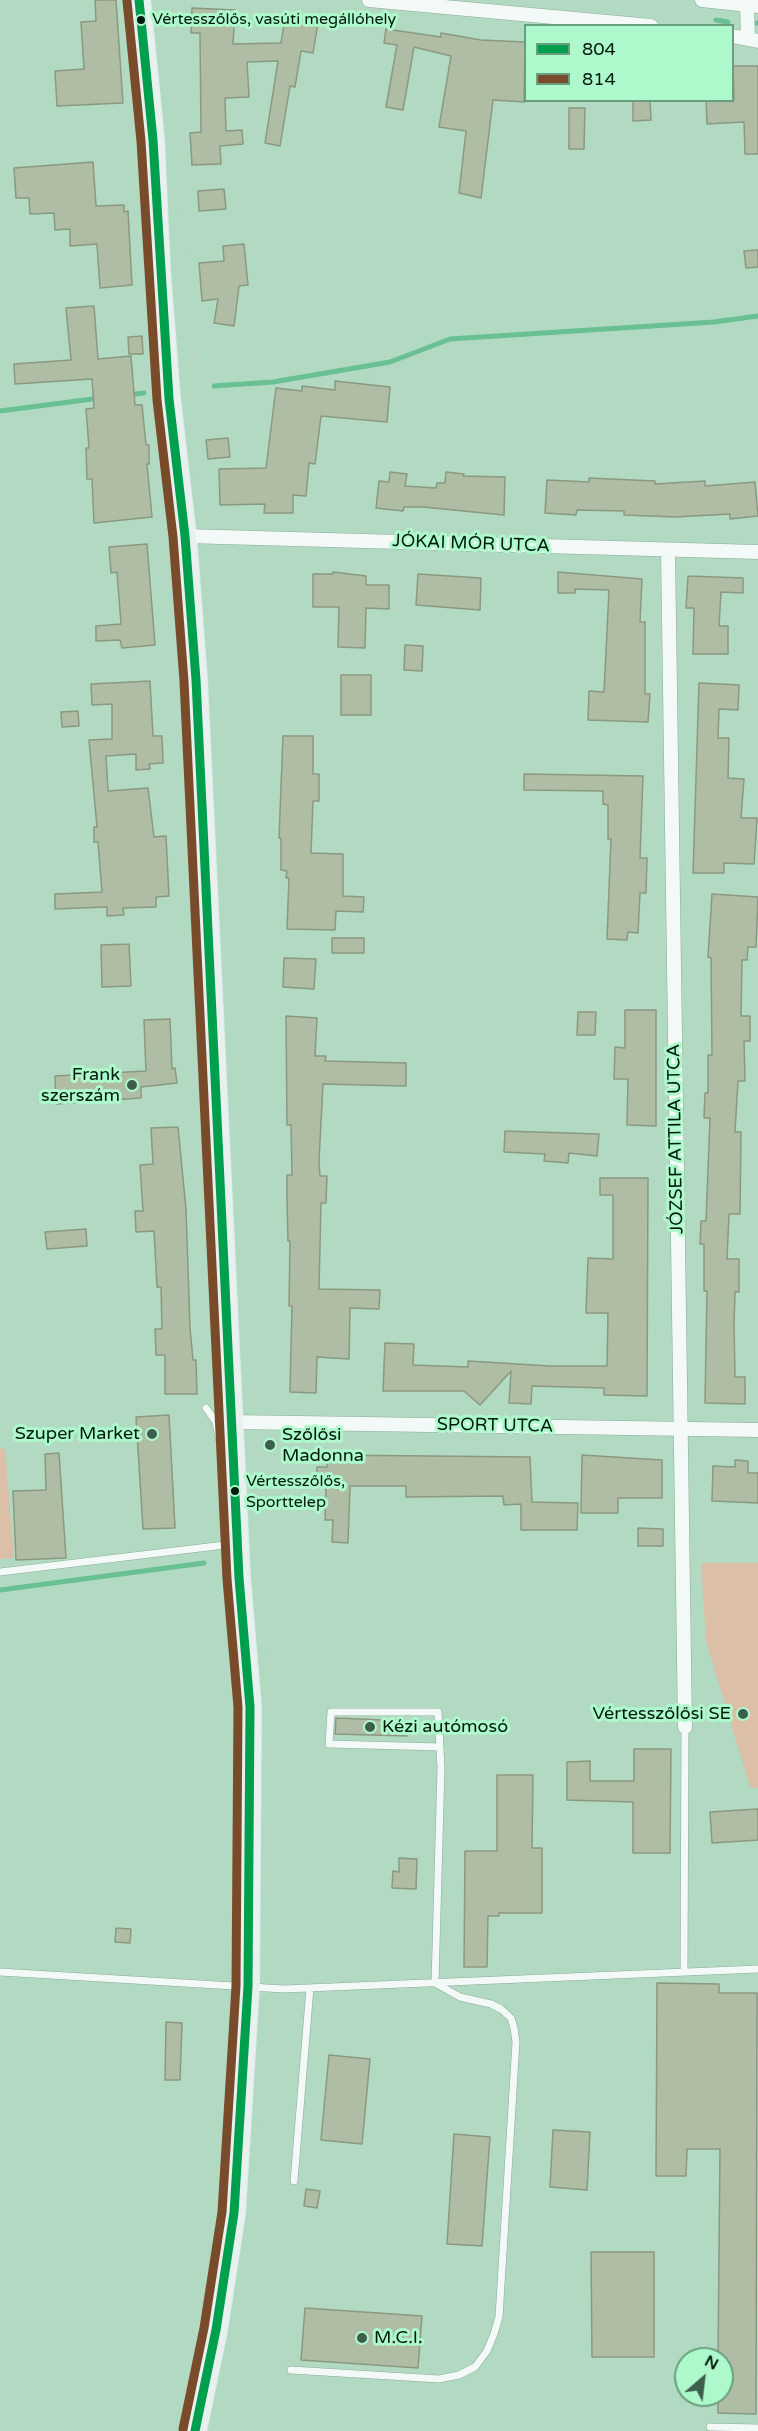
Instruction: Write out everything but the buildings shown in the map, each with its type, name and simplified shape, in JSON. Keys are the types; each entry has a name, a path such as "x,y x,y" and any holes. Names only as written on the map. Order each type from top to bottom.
{"main road":[{"path":"139,0 153,140 159,271 169,399 185,536 201,748 226,1430 238,1543 250,1707 248,1986 234,2213 216,2330 195,2431"}],"street":[{"path":"369,0 629,24"},
{"path":"702,0 753,6 753,39 734,36"},
{"name":"JÓKAI MÓR UTCA","path":"185,536 758,552"},
{"name":"JÓZSEF ATTILA UTCA","path":"668,550 685,1727"},
{"name":"SPORT UTCA","path":"226,1430 680,1429 758,1431"}],"lane":[{"path":"206,1408 216,1422 226,1430"},
{"path":"0,1572 238,1543"},
{"path":"435,1983 440,1747 438,1712 331,1712 328,1744 440,1747"},
{"path":"684,1972 685,1727"},
{"path":"0,1972 310,1988 758,1969"},
{"path":"291,2370 439,2379 459,2375 474,2367 487,2351 494,2334 499,2317 516,2042 514,2028 511,2018 491,2004 460,1997 435,1983"},
{"path":"294,2181 310,1988"},
{"path":"710,2427 758,2428"}],"path":[{"path":"166,0 171,94 178,109"},
{"path":"201,489 178,109 182,45 173,0 260,5 263,0"},
{"path":"251,1448 261,1440"}],"shaded area":[{"path":"5,1448 14,1558 0,1559 0,1449"},
{"name":"Vértesszőlősi SE","path":"701,1563 758,1563 758,1788 750,1787 706,1641"}],"waterway":[{"path":"716,20 728,22"},
{"path":"214,386 273,382 390,362 450,339 714,322 758,316"},
{"path":"127,395 144,393"},
{"path":"0,411 100,398"},
{"path":"0,1590 204,1563"}],"transit line":[{"name":"804","path":"139,0 153,140 169,399 185,536 196,680 239,1578 250,1707 248,1986 234,2213 216,2330 195,2431"},
{"name":"814","path":"127,1 141,141 157,400 173,537 184,681 227,1579 238,1707 236,1986 222,2212 204,2328 183,2429"}],"place":[{"name":"Vértesszőlős, vasúti megállóhely","path":"141,20"},
{"name":"Frank szerszám","path":"132,1085"},
{"name":"Szuper Market","path":"152,1434"},
{"name":"Szőlősi Madonna","path":"270,1445"},
{"name":"Vértesszőlős, Sporttelep","path":"235,1491"},
{"name":"Vértesszőlősi SE","path":"743,1714"},
{"name":"Kézi autómosó","path":"370,1727"},
{"name":"M.C.I.","path":"362,2338"}]}
